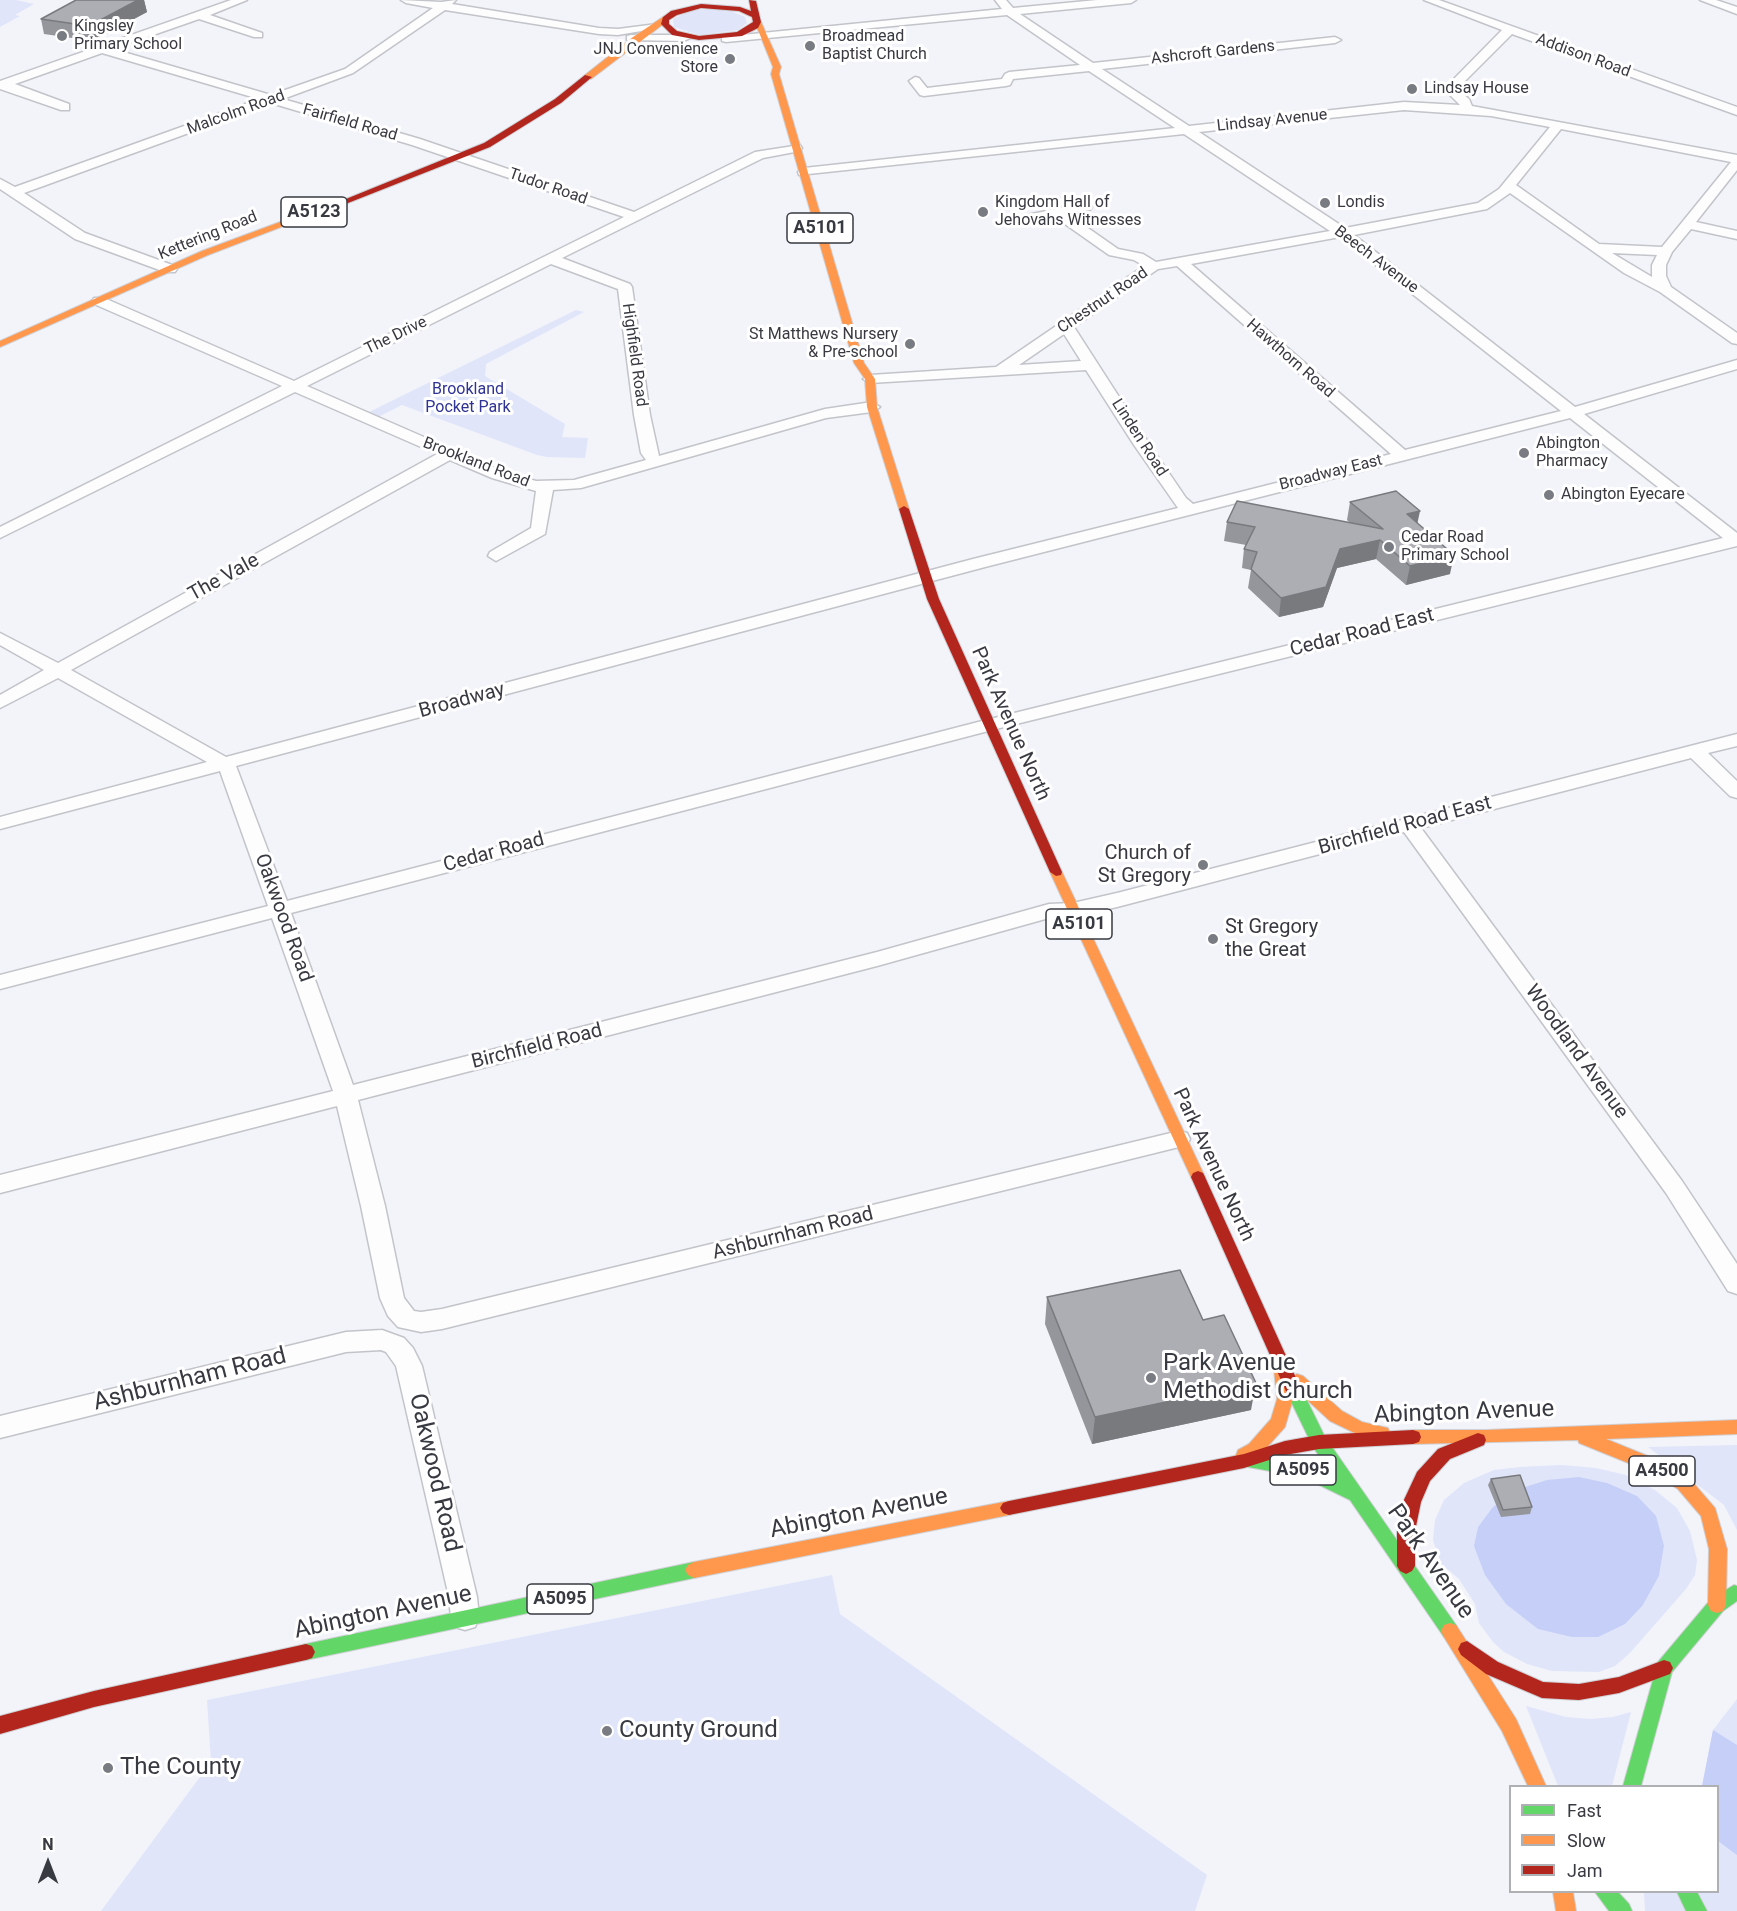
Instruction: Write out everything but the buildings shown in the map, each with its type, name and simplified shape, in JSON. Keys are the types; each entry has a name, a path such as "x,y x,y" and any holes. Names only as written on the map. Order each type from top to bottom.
{"main road":[{"name":"Kettering Road","path":"0,344 233,242 462,156 531,120 653,26 668,17 681,0"},
{"path":"752,0 757,19 755,26 739,34 698,38 675,33 665,24 668,17 684,9 714,5 740,9 757,19"},
{"name":"Park Avenue North","path":"757,19 777,67 775,74 796,148 859,363 870,379 872,407 924,578 1072,910 1244,1277 1281,1365"},
{"name":"Kettering Road","path":"614,56 650,44 698,38"},
{"name":"Park Avenue North","path":"698,38 726,39 752,46 775,74"},
{"name":"A5095","path":"1281,1365 1336,1416 1359,1428 1401,1437"},
{"name":"Park Avenue","path":"1281,1365 1319,1442 1458,1643 1509,1725 1537,1785"},
{"name":"A5101","path":"1227,1465 1255,1449 1279,1422 1285,1400 1281,1365"},
{"name":"Abington Avenue","path":"0,1725 94,1699 465,1618 1227,1465 1285,1448 1319,1442 1401,1437 1486,1437 1737,1427"},
{"name":"A4500","path":"1569,1432 1618,1449 1654,1466 1684,1484 1709,1513 1718,1549 1717,1605"},
{"name":"A4500","path":"1406,1566 1406,1531 1412,1503 1423,1477 1444,1454 1486,1437"},
{"name":"A5095","path":"1244,1461 1284,1465 1307,1471 1357,1496"},
{"path":"1635,1782 1664,1668 1717,1605 1737,1591"},
{"path":"1458,1643 1492,1668 1542,1690 1579,1692 1619,1685 1664,1668"},
{"path":"1563,1893 1566,1911"},
{"path":"1688,1893 1697,1911"},
{"path":"1610,1899 1622,1911"}],"street":[{"path":"2,84 242,0"},
{"path":"406,0 447,3 636,39 698,38"},
{"name":"Beech Avenue","path":"1000,0 1010,12 1343,233 1736,541"},
{"path":"726,39 1131,0"},
{"name":"Addison Road","path":"1429,0 1737,111"},
{"path":"1705,0 1737,11"},
{"name":"Malcolm Road","path":"14,192 349,71 447,3"},
{"path":"200,15 258,35"},
{"path":"599,31 618,32 653,26"},
{"path":"1467,109 1465,102 1450,89 1510,29"},
{"name":"Ashcroft Gardens","path":"1009,76 1335,40"},
{"name":"Fairfield Road","path":"101,49 462,156"},
{"path":"1000,72 1009,76 1006,82 924,92 915,81 1000,72"},
{"path":"2,84 65,107"},
{"name":"Lindsay Avenue","path":"804,172 1404,106 1467,109 1737,160"},
{"name":"Chestnut Road","path":"870,379 1000,370 1154,266 1473,209 1493,200 1509,186 1558,125"},
{"name":"The Drive","path":"0,533 759,155 796,148"},
{"name":"Tudor Road","path":"462,156 636,217"},
{"path":"1665,289 1659,276 1659,265 1666,251 1737,160"},
{"path":"0,183 80,236 170,269"},
{"path":"1509,186 1596,248 1629,270 1665,289 1737,340"},
{"path":"1032,218 1085,207"},
{"path":"1057,213 1113,252 1138,257 1154,266"},
{"path":"1687,224 1737,235"},
{"path":"1596,248 1666,251"},
{"name":"Highfield Road","path":"551,259 625,287 642,415 649,453 656,463"},
{"name":"Hawthorn Road","path":"1180,261 1401,456"},
{"name":"Brookland Road","path":"99,302 513,481 545,488 575,485 825,414 872,407"},
{"name":"Linden Road","path":"1066,326 1142,445 1180,501 1189,509"},
{"name":"Broadway East","path":"924,578 1572,413 1737,364"},
{"path":"1000,370 1091,365"},
{"name":"The Vale","path":"0,702 449,454"},
{"path":"496,556 539,530 545,488"},
{"name":"Cedar Road East","path":"989,725 1736,541"},
{"name":"Broadway","path":"0,823 924,578"},
{"path":"0,638 225,765"},
{"name":"Cedar Road","path":"0,982 989,725"},
{"name":"Birchfield Road East","path":"1072,910 1737,740"},
{"path":"1695,751 1737,792"},
{"name":"Oakwood Road","path":"225,765 230,771 346,1096 373,1206 392,1298 397,1309 407,1320"},
{"name":"Woodland Avenue","path":"1409,825 1674,1187 1737,1284"},
{"name":"Birchfield Road","path":"0,1184 876,960 1049,911 1072,910"},
{"name":"Ashburnham Road","path":"407,1320 422,1322 442,1319 1179,1139"},
{"name":"Oakwood Road","path":"382,1340 395,1345 404,1355 409,1366 463,1597 465,1618"},
{"name":"Ashburnham Road","path":"0,1427 346,1342 382,1340"}],"green space":[{"path":"0,0 16,0 34,4 15,15 20,16 0,27"},
{"path":"726,9 745,17 747,23 738,30 699,35 674,27 673,19 691,10"},
{"name":"Brookland Pocket Park","path":"576,310 584,312 486,364 485,376 565,424 562,437 588,438 585,458 537,455 402,405 374,419 363,415"},
{"path":"1737,1445 1737,1530 1724,1505 1648,1447"},
{"path":"1562,1465 1596,1468 1626,1475 1655,1490 1677,1508 1690,1531 1697,1560 1695,1575 1686,1589 1629,1654 1615,1666 1599,1672 1552,1671 1527,1664 1504,1652 1493,1642 1479,1623 1475,1604 1459,1579 1440,1563 1433,1540 1435,1520 1444,1500 1464,1483 1494,1470","holes":["1492,1508 1664,1546 1659,1576 1643,1605 1475,1546 1478,1527"]},
{"name":"County Ground","path":"832,1575 840,1614 1207,1875 1195,1911 101,1911 211,1762 207,1700"},
{"path":"1737,1699 1737,1911 1645,1911 1644,1893 1719,1893 1719,1785 1702,1785 1713,1730"},
{"path":"1526,1706 1566,1717 1590,1719 1613,1717 1631,1712 1612,1785 1558,1785"}],"shaded area":[{"path":"1579,1477 1607,1483 1637,1496 1656,1516 1664,1546 1659,1576 1643,1605 1625,1624 1598,1637 1572,1637 1538,1629 1506,1604 1485,1575 1474,1546 1478,1527 1492,1508 1513,1491 1547,1480"},
{"path":"1713,1730 1737,1745 1737,1855 1719,1842 1719,1785 1702,1785"}],"traffic: fast":[{"path":"1293,1389 1319,1442 1450,1631"},
{"path":"1254,1462 1284,1465 1307,1471 1353,1494"},
{"path":"306,1652 694,1570"},
{"path":"1632,1785 1664,1668 1717,1605 1734,1593"},
{"path":"1606,1893 1622,1911"},
{"path":"1688,1893 1697,1911"}],"traffic: slow":[{"path":"588,77 636,39 666,19"},
{"path":"757,22 777,67 775,74 859,363 870,379 872,407 904,509"},
{"path":"0,344 205,253 345,201"},
{"path":"1056,872 1198,1177"},
{"path":"1244,1455 1255,1449 1279,1422 1285,1399 1282,1370"},
{"path":"1297,1381 1336,1416 1359,1428 1382,1433"},
{"path":"1413,1437 1486,1437 1737,1427"},
{"path":"1585,1438 1654,1466 1684,1484 1709,1513 1718,1549 1717,1605"},
{"path":"694,1570 1009,1508"},
{"path":"1450,1631 1509,1725 1537,1785"},
{"path":"1563,1893 1566,1911"}],"traffic: jam":[{"path":"752,1 757,22 755,26 739,34 699,38 675,33 665,24 666,19 674,13 701,6 740,9 756,16"},
{"path":"345,201 487,145 558,101 588,77"},
{"path":"904,509 933,599 1056,872"},
{"path":"1198,1177 1293,1389"},
{"path":"1009,1508 1244,1461 1285,1448 1319,1442 1413,1437"},
{"path":"1406,1566 1406,1531 1412,1502 1423,1477 1444,1454 1478,1440"},
{"path":"1467,1649 1492,1668 1542,1690 1579,1692 1619,1685 1664,1668"},
{"path":"0,1725 94,1699 306,1652"}],"place":[{"name":"Kingsley Primary School","path":"62,36"},
{"name":"Broadmead Baptist Church","path":"810,46"},
{"name":"JNJ Convenience Store","path":"730,59"},
{"name":"Lindsay House","path":"1412,89"},
{"name":"Londis","path":"1325,203"},
{"name":"Kingdom Hall of Jehovahs Witnesses","path":"983,212"},
{"name":"St Matthews Nursery & Pre-school","path":"910,344"},
{"name":"Abington Pharmacy","path":"1524,453"},
{"name":"Abington Eyecare","path":"1549,495"},
{"name":"Cedar Road Primary School","path":"1389,547"},
{"name":"Church of St Gregory","path":"1203,865"},
{"name":"St Gregory the Great","path":"1213,939"},
{"name":"Park Avenue Methodist Church","path":"1151,1378"},
{"name":"County Ground","path":"607,1731"},
{"name":"The County","path":"108,1768"}]}
